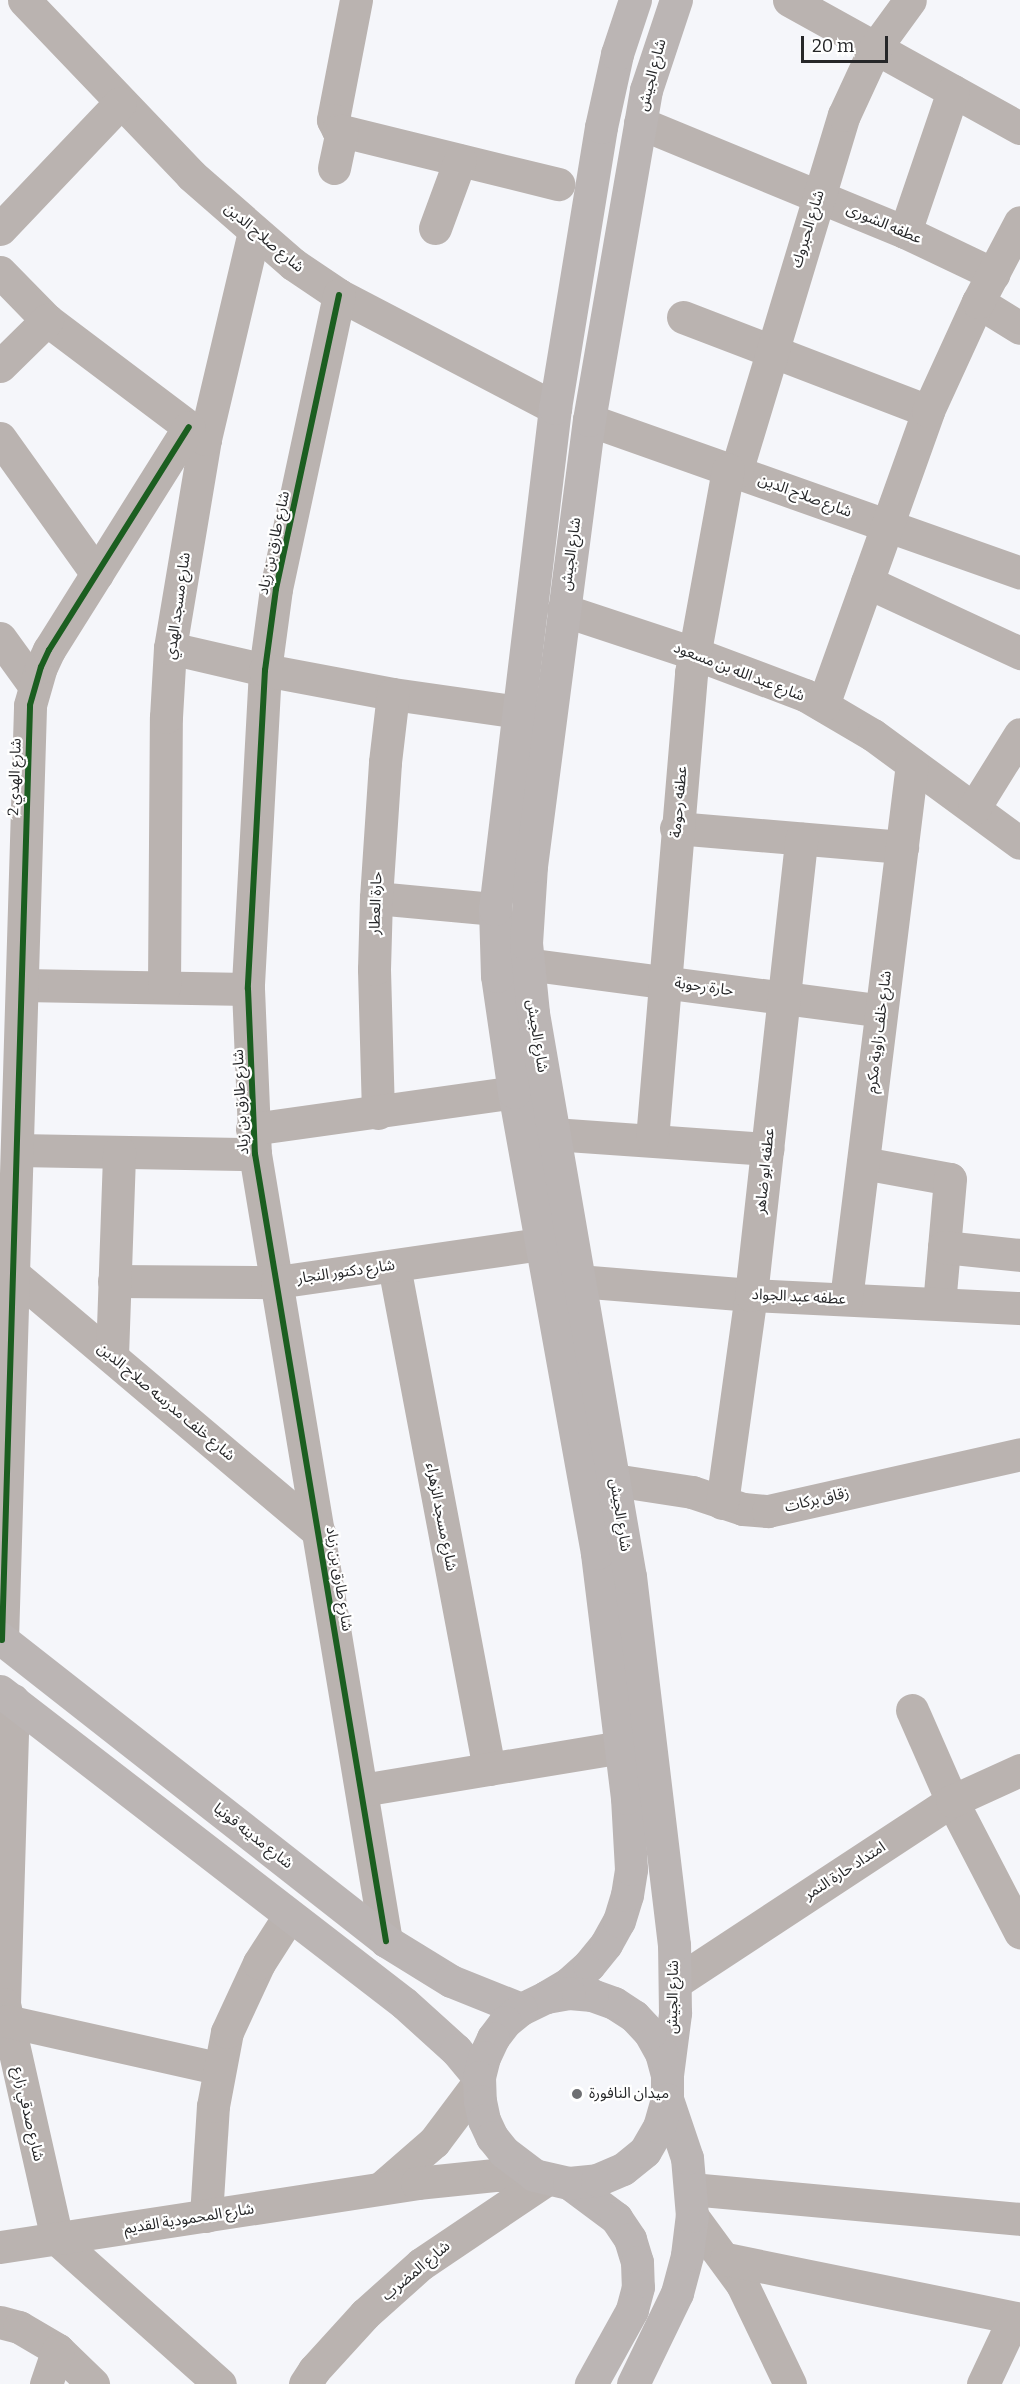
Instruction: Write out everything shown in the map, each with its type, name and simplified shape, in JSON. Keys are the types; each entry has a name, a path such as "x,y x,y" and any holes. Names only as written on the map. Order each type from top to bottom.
{"main road":[{"name":"شارع الجيش","path":"635,0 611,81 601,127 555,408 495,909 499,988 514,1092 541,1244 614,1480 630,1577 674,1945 676,1982 674,2024 667,2087"},
{"name":"شارع الجيش","path":"533,2003 570,1983 590,1965 615,1928 627,1895 631,1869 622,1747 597,1553 580,1372 578,1281 526,964 531,866 589,420 646,90 676,0"},
{"path":"611,81 646,90"},
{"name":"شارع مدينه قونيا","path":"1,1639 386,1941 450,1980 533,2003"},
{"path":"6,1696 288,1916 404,2003 448,2042 479,2080"},
{"path":"591,2384 632,2310 638,2287 637,2262 630,2239 616,2218 550,2179 518,2165 492,2137 484,2120 479,2080 484,2057 493,2038 505,2022 533,2003 569,1994 592,1995 614,2003 634,2016 650,2033 661,2053 667,2087 679,2128 691,2203 687,2255 677,2293 633,2384"},
{"path":"550,2179 597,2180 623,2169 645,2151 659,2127 667,2087"}],"street":[{"name":"شارع صلاح الدين","path":"24,0 191,175 293,264 339,295 555,408"},
{"path":"356,0 333,120 336,128 558,184"},
{"path":"789,0 1020,128"},
{"name":"شارع الحبروك","path":"732,470 772,351 844,115 875,48 910,0"},
{"path":"905,232 953,91"},
{"path":"0,229 120,103"},
{"name":"عطفه الشورى","path":"640,123 905,232 985,288 1020,328"},
{"path":"334,168 342,131"},
{"path":"435,228 460,159"},
{"path":"824,705 928,411 985,288 1020,222"},
{"name":"شارع مسجد الهدي","path":"164,987 166,717 170,648 197,433 254,232"},
{"path":"0,272 47,320 197,433"},
{"name":"شارع طارق بن زياد","path":"339,295 276,589 265,670 248,989 254,1141 386,1941"},
{"path":"683,317 928,411"},
{"path":"0,366 47,320"},
{"name":"شارع صلاح الدين","path":"589,420 1020,573"},
{"name":"شارع الهدي 2","path":"1,1639 17,1150 10,1030 22,985 29,725 34,686 49,650 97,574 197,433"},
{"path":"0,438 97,574"},
{"name":"عطفه رحومة","path":"652,1139 666,982 676,828 693,653 732,470"},
{"path":"867,582 1020,653"},
{"name":"شارع عبد الله بن مسعود","path":"563,610 769,680 824,705 873,735 1020,843"},
{"path":"0,638 34,686"},
{"path":"170,648 265,670 393,694 519,712"},
{"name":"حارة العطار","path":"378,1113 374,969 376,898 385,762 393,694"},
{"path":"974,808 1020,734"},
{"name":"شارع خلف زاوية مكرم","path":"846,1299 912,764"},
{"path":"676,828 902,847"},
{"name":"عطفه ابو ضاهر","path":"722,1503 751,1295 801,839"},
{"path":"376,898 495,909"},
{"name":"حارة رحوبة","path":"526,964 882,1011"},
{"path":"22,985 248,989"},
{"path":"17,1150 119,1152 254,1141 378,1113 514,1092"},
{"path":"553,1134 652,1139 767,1149"},
{"path":"112,1356 119,1152"},
{"path":"863,1163 950,1179 939,1304"},
{"name":"شارع دكتور النجار","path":"114,1281 277,1282 541,1244"},
{"path":"944,1247 1020,1255"},
{"name":"شارع مسجد الزهراء","path":"394,1266 489,1769"},
{"name":"شارع خلف مدرسه صلاح الدين","path":"12,1273 319,1532"},
{"name":"عطفه عبد الجواد","path":"578,1281 751,1295 1020,1308"},
{"name":"زقاق بركات","path":"614,1480 692,1492 722,1503 755,1510 782,1509 1020,1454"},
{"name":"شارع صدقي زارع","path":"6,1696 4,2010 57,2239"},
{"path":"912,1710 952,1801 1017,1917"},
{"path":"362,1790 622,1747"},
{"name":"امتداد حارة النمر","path":"676,1982 952,1801 1020,1770"},
{"path":"206,2216 213,2106 218,2068 227,2032 242,1996 288,1916"},
{"path":"4,2010 218,2068"},
{"path":"379,2190 434,2142 479,2080"},
{"name":"شارع المحمودية القديم","path":"0,2247 456,2178 550,2179"},
{"name":"شارع المضرب","path":"305,2384 314,2370 365,2314 421,2264 462,2234 550,2179"},
{"path":"691,2203 1020,2219"},
{"path":"691,2203 758,2314 790,2384"},
{"path":"57,2239 220,2384"},
{"path":"726,2259 1017,2318 983,2384"},
{"path":"0,2322 19,2327 58,2350 93,2384"},
{"path":"46,2384 58,2350"}],"cycle path":[{"path":"339,295 276,589 265,670 248,989 255,1154 386,1941"},
{"path":"2,1640 30,705 41,667 49,650 189,427"}],"place":[{"name":"ميدان النافورة","path":"577,2094"}]}
